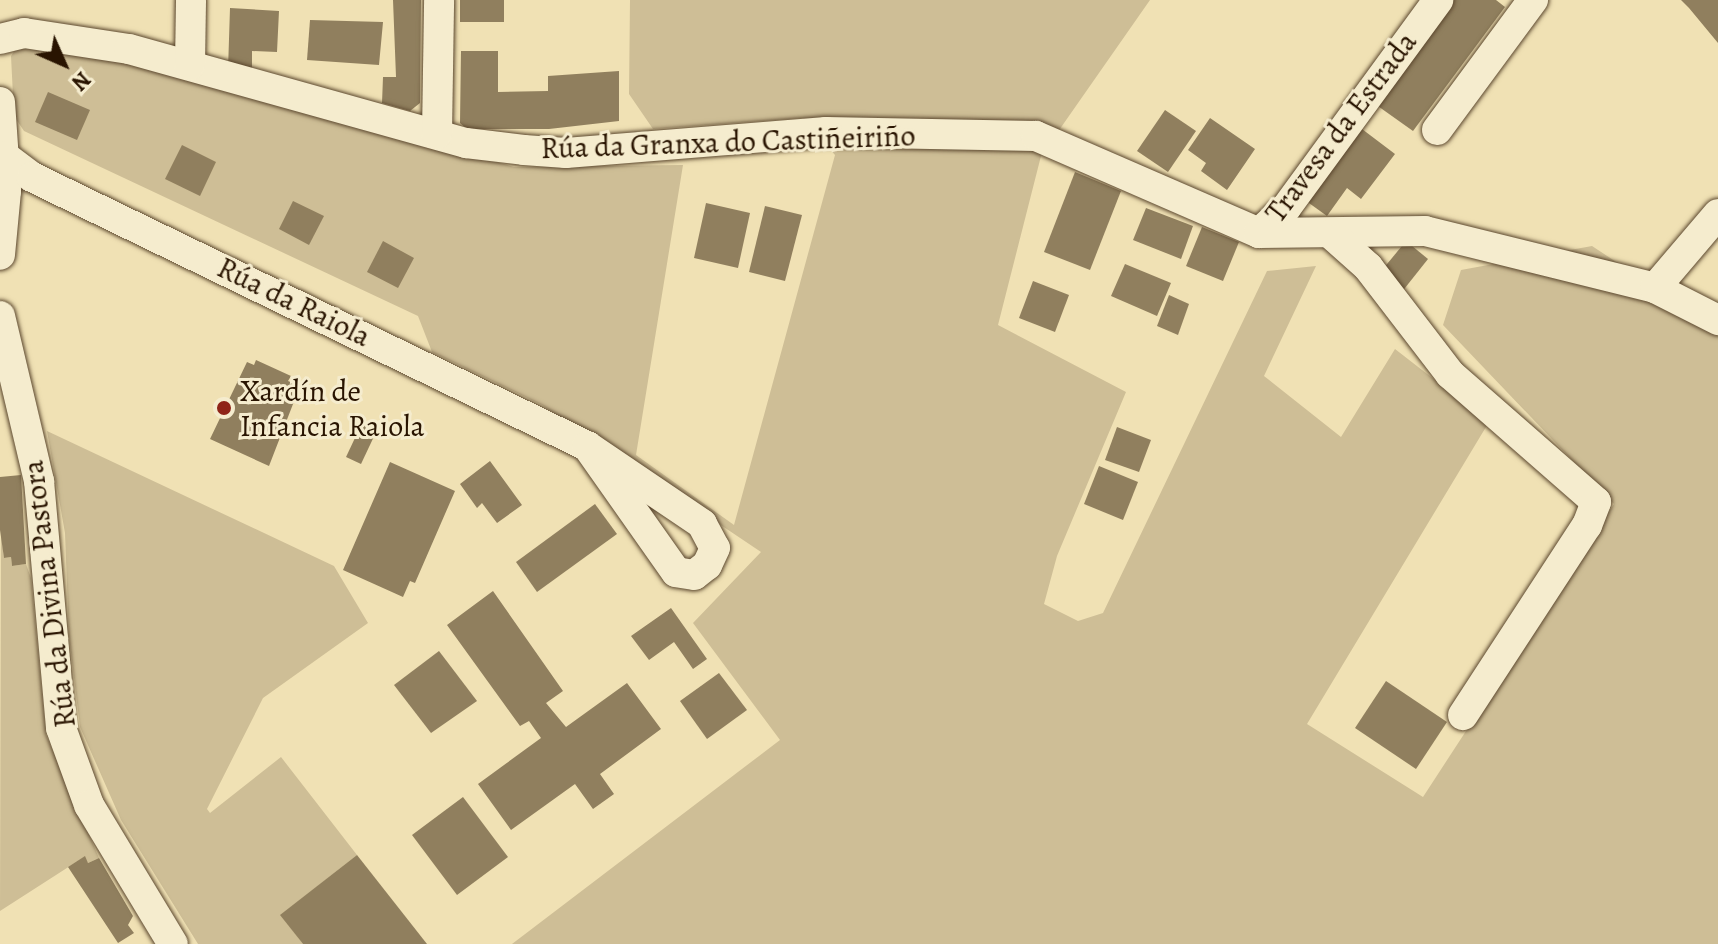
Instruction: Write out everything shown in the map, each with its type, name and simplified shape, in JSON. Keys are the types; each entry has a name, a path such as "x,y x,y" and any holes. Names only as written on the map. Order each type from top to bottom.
{"street":[{"path":"190,65 191,0"},
{"path":"437,134 439,0"},
{"name":"Travesa da Estrada","path":"1259,233 1286,208 1438,0"},
{"path":"1437,130 1533,0"},
{"name":"Rúa da Granxa do Castiñeiriño","path":"0,39 24,33 129,49 466,143 566,153 826,132 1036,136 1259,233"},
{"path":"0,102 4,156 0,255"},
{"name":"Rúa da Raiola","path":"4,156 32,177 587,446 702,524 715,548 707,565 694,575 676,572 587,446"},
{"path":"1655,288 1718,214"},
{"name":"Travesa da Estrada","path":"1259,233 1314,229 1331,234 1368,267 1450,374 1596,502 1587,525 1463,715"},
{"name":"Travesa da Estrada","path":"1331,234 1360,229 1425,231 1655,288 1718,320"},
{"name":"Rúa da Divina Pastora","path":"0,316 39,481 61,728 89,805 173,944"}],"shaded area":[{"path":"630,0 1150,0 1041,156 998,325 1126,392 1057,556 1044,604 1078,621 1103,613 1267,271 1316,266 1264,376 1341,437 1395,349 1489,422 1307,724 1423,797 1614,504 1443,325 1461,270 1592,246 1718,329 1718,944 512,944 780,740 693,623 761,552 542,405 432,352 418,316 24,131 14,116 11,56 20,43 129,58 514,167 683,165 636,455 734,525 835,155 803,118 653,129 629,94"},
{"path":"47,431 334,566 368,623 263,698 207,809 210,813 281,757 357,855 281,915 303,944 198,944 121,820 80,727 69,636 65,533"},
{"path":"1,530 4,558 11,557 12,566 26,564 31,578 46,735 99,858 88,863 84,857 0,911"}],"building":[{"path":"393,0 421,0 420,103 410,111 382,103 383,77 396,77"},
{"path":"460,0 504,0 504,22 460,22"},
{"path":"1453,0 1496,0 1505,7 1413,131 1375,104"},
{"path":"1681,0 1718,0 1718,43 1689,8"},
{"path":"230,8 279,11 277,52 252,51 252,74 228,70"},
{"path":"310,20 383,22 379,65 307,60"},
{"path":"461,51 498,51 498,92 548,91 548,76 619,71 619,121 549,129 467,129 460,123"},
{"path":"48,92 90,110 77,140 35,122"},
{"path":"1165,110 1196,131 1168,172 1137,151"},
{"path":"1210,118 1255,149 1227,190 1201,171 1206,163 1188,150"},
{"path":"1358,126 1395,154 1361,199 1347,188 1327,216 1302,198"},
{"path":"182,145 216,162 200,196 165,179"},
{"path":"1075,172 1121,191 1090,270 1044,252"},
{"path":"293,201 324,216 309,245 279,229"},
{"path":"706,203 750,213 738,268 694,258"},
{"path":"765,206 802,215 785,281 749,272"},
{"path":"1146,208 1193,226 1181,259 1133,240"},
{"path":"1202,227 1239,242 1223,281 1186,266"},
{"path":"383,241 414,258 398,288 367,272"},
{"path":"1406,241 1428,259 1401,293 1378,275"},
{"path":"1125,264 1171,283 1157,316 1111,296"},
{"path":"1033,281 1069,295 1055,332 1019,318"},
{"path":"1169,295 1189,304 1178,335 1157,326"},
{"path":"256,360 291,376 288,381 300,386 269,466 210,439 247,362 254,365"},
{"path":"363,421 378,428 361,464 346,457"},
{"path":"1117,427 1151,440 1139,472 1105,460"},
{"path":"490,461 522,505 497,523 482,503 477,508 460,484"},
{"path":"390,462 455,491 415,583 410,581 403,597 343,570"},
{"path":"1099,466 1138,482 1123,520 1084,504"},
{"path":"21,475 26,564 12,566 11,557 4,558 0,530 0,477"},
{"path":"595,504 617,534 537,592 516,562"},
{"path":"493,591 563,691 546,703 566,727 627,683 661,729 600,774 614,794 593,809 575,784 511,830 478,784 541,738 529,721 520,726 447,625"},
{"path":"671,608 707,659 693,669 674,642 649,660 631,636"},
{"path":"439,651 477,701 431,733 394,685"},
{"path":"719,673 747,710 707,739 680,701"},
{"path":"1386,681 1447,722 1416,769 1355,728"},
{"path":"463,797 508,857 457,895 412,835"},
{"path":"357,855 427,944 303,944 280,915"},
{"path":"85,856 88,863 99,858 133,916 128,925 134,933 118,943 68,867"}],"place":[{"name":"Xardín de Infancia Raiola","path":"224,408"}]}
